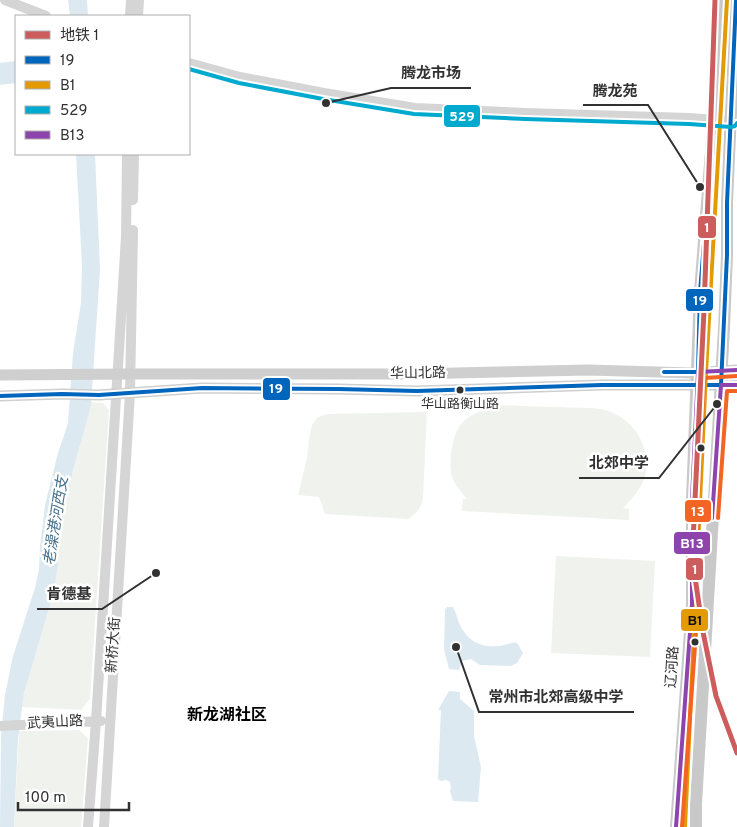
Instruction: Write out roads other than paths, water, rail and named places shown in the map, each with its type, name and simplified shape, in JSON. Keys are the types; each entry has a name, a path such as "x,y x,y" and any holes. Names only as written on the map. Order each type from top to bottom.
{"main road":[{"name":"辽河路","path":"676,827 692,604 692,499 700,292 714,120 721,0"},
{"path":"696,827 722,372 736,0"},
{"name":"华山北路","path":"0,375 410,374 588,370 697,379 721,385 737,385"},
{"name":"华山北路","path":"0,396 99,395 202,388 417,391 602,386 697,379 737,370"}],"street":[{"path":"5,0 43,15"},
{"path":"130,15 131,0"},
{"path":"138,0 138,15"},
{"path":"190,63 240,77 416,108 732,121"},
{"name":"新桥大街","path":"88,827 126,237 127,155"},
{"name":"新桥大街","path":"104,827 130,393 134,155"},
{"name":"武夷山路","path":"0,726 109,721"}],"water":[{"path":"68,0 87,0 88,15 70,15"},
{"path":"15,61 15,83 0,85 0,63"},
{"name":"老澡港河西支","path":"76,155 95,155 100,269 91,405 73,471 60,531 54,592 24,693 18,739 14,827 0,827 1,735 5,695 13,656 35,588 39,569 45,505 58,453 68,423 73,353 81,303 82,265"},
{"path":"447,607 453,607 459,624 465,634 473,641 487,646 517,643 523,653 517,663 511,666 480,665 471,659 462,661 459,670 449,669 444,649 445,610"},
{"path":"449,691 460,692 460,699 474,711 474,736 481,767 478,802 453,801 450,782 438,779 441,710 438,710"}],"metro line":[{"name":"1","path":"715,0 704,310 693,542 695,577 703,632 716,696 737,753"}],"place":[{"name":"腾龙市场","path":"326,103"},
{"name":"腾龙苑","path":"700,187"},
{"name":"华山路衡山路","path":"460,390"},
{"name":"北郊中学","path":"717,404"},
{"name":"肯德基","path":"156,573"},
{"name":"常州市北郊高级中学","path":"456,647"}],"district":[{"name":"新龙湖社区","path":"227,716"}]}
